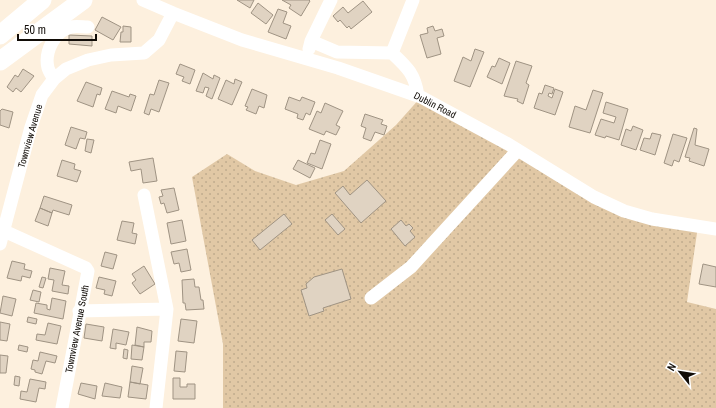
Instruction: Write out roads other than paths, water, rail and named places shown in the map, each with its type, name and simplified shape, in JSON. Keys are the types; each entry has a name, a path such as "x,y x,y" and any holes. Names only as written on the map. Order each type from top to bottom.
{"highway":[{"path":"0,35 42,0"},
{"path":"0,61 83,0"}],"street":[{"name":"Dublin Road","path":"144,0 172,13 242,40 306,60 338,68 418,96 518,150 594,197 624,211 652,219 716,228"},
{"path":"306,60 311,41 331,0"},
{"path":"392,53 413,0"},
{"name":"Townview Avenue","path":"0,244 4,231 4,216 42,95 54,79 66,69 88,60 111,54 144,53 159,40 172,13"},
{"path":"54,79 48,68 47,60 51,42 62,30 72,27 88,28"},
{"path":"311,41 337,52 392,53 411,72 416,83 418,96"},
{"path":"371,298 411,267 518,150"},
{"path":"144,195 167,309 156,408"},
{"name":"Townview Avenue South","path":"4,231 86,268 88,271 79,311 62,408"},
{"path":"79,311 167,309"}]}
